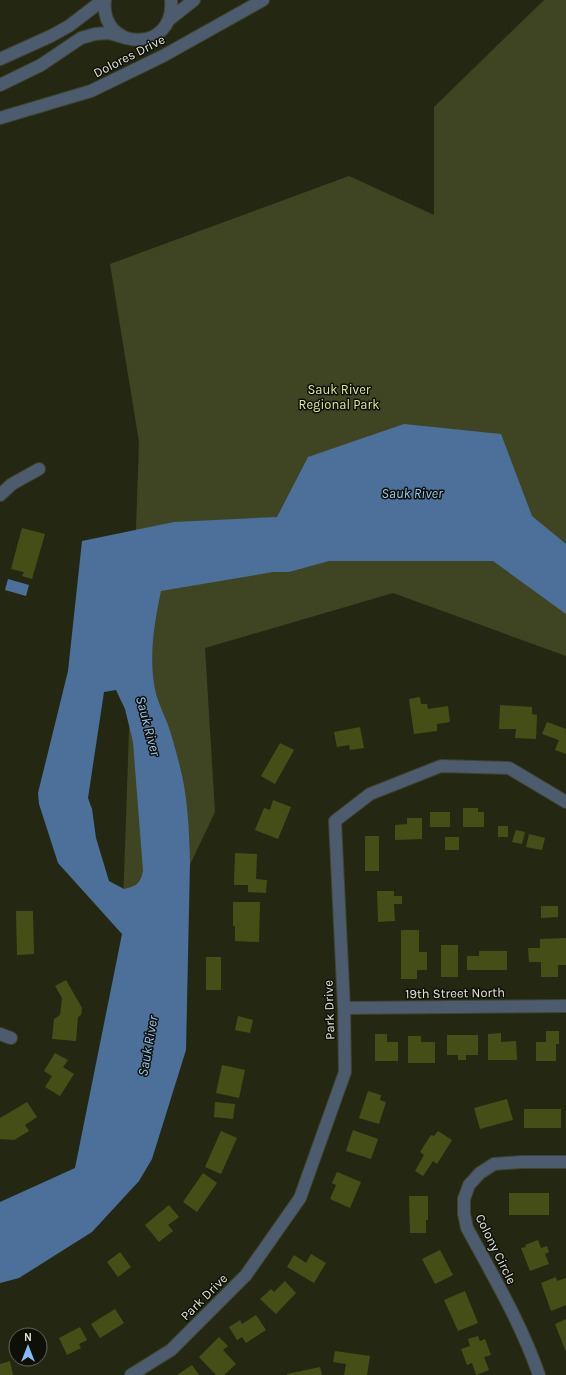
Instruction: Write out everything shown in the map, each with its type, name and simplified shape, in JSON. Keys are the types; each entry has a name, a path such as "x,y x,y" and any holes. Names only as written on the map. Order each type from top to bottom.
{"street":[{"path":"104,0 106,18 110,26 117,34 126,38"},
{"path":"0,59 51,36 69,26 104,0"},
{"path":"0,85 41,65 82,38 95,34 109,33 136,41 147,40 157,35 165,28 170,19 172,9 171,0"},
{"path":"170,19 194,0"},
{"name":"Dolores Drive","path":"0,118 91,91 163,56 263,0"},
{"path":"0,495 12,484 39,469"},
{"name":"Park Drive","path":"131,1375 170,1350 246,1275 300,1198 345,1072 344,1008 335,821 370,794 441,766 509,768 566,802"},
{"name":"19th Street North","path":"344,1008 566,1006"},
{"name":"Colony Circle","path":"539,1375 516,1318 467,1228 464,1214 464,1199 470,1185 480,1172 494,1164 522,1162 566,1162"}],"green space":[{"name":"Sauk River Regional Park","path":"544,0 566,0 566,656 393,593 205,648 215,812 187,871 122,934 139,442 110,264 349,176 434,215 434,107"}],"water":[{"name":"Sauk River","path":"404,424 501,434 532,516 566,544 566,614 493,561 329,561 289,572 273,572 161,591 153,642 152,669 156,694 177,754 182,775 188,825 190,863 186,1050 152,1159 139,1181 92,1232 19,1278 0,1283 0,1202 75,1168 122,934 58,863 39,804 38,793 68,671 82,541 174,522 277,517 308,457","holes":["116,690 125,709 133,742 143,871 141,879 137,884 124,889 109,881 96,838 92,809 88,798 104,692"]},
{"path":"8,579 29,585 26,596 5,590"}],"building":[{"path":"22,528 45,534 32,579 22,576 24,572 11,569"},
{"path":"420,697 421,704 427,704 428,709 448,706 450,722 437,724 437,731 414,734 409,699"},
{"path":"500,705 532,707 532,714 537,715 536,739 515,738 516,729 499,729"},
{"path":"547,722 566,729 566,754 555,750 559,740 542,734"},
{"path":"360,727 364,748 350,750 349,745 337,747 334,732"},
{"path":"280,743 294,750 275,784 261,776"},
{"path":"273,800 291,807 278,839 255,830 264,808 270,810"},
{"path":"463,808 478,808 478,812 484,812 484,827 463,827"},
{"path":"430,812 450,812 450,827 430,827"},
{"path":"407,818 422,818 422,839 395,840 395,825 407,824"},
{"path":"498,826 508,826 508,837 498,837"},
{"path":"516,830 525,832 522,844 512,842"},
{"path":"529,834 545,838 542,850 526,847"},
{"path":"365,836 379,836 379,871 365,871"},
{"path":"445,837 459,837 459,850 445,850"},
{"path":"235,853 257,854 256,879 267,880 266,893 248,892 248,885 234,885"},
{"path":"377,891 394,891 394,896 402,896 402,904 394,904 395,921 378,922"},
{"path":"233,902 260,902 259,942 235,941 235,926 233,926"},
{"path":"541,906 558,906 558,917 541,918"},
{"path":"16,911 33,911 34,954 17,955"},
{"path":"401,930 419,930 419,952 427,952 427,970 417,970 417,979 401,979"},
{"path":"566,938 566,965 558,965 558,977 541,977 541,962 529,962 528,948 540,948 540,939"},
{"path":"441,945 458,945 458,977 441,977"},
{"path":"479,951 507,951 507,970 467,970 467,956 479,956"},
{"path":"206,957 221,957 221,990 206,990"},
{"path":"66,980 82,1008 81,1015 78,1017 76,1041 52,1039 54,1019 60,1015 62,998 55,986"},
{"path":"238,1016 253,1020 250,1033 235,1030"},
{"path":"546,1031 559,1031 559,1044 556,1044 556,1061 536,1061 536,1042 546,1042"},
{"path":"501,1033 501,1042 516,1041 517,1060 488,1060 488,1034"},
{"path":"375,1034 387,1034 387,1042 398,1042 398,1061 375,1061"},
{"path":"447,1035 478,1035 478,1055 466,1055 466,1060 458,1060 458,1055 447,1055"},
{"path":"408,1036 421,1036 421,1042 435,1042 435,1063 408,1063"},
{"path":"55,1053 68,1060 63,1067 74,1074 60,1096 45,1087 52,1076 44,1071"},
{"path":"222,1065 245,1070 239,1098 216,1093"},
{"path":"368,1091 381,1095 380,1100 386,1102 379,1124 359,1118"},
{"path":"507,1099 513,1120 480,1129 474,1108"},
{"path":"27,1102 37,1117 25,1125 29,1131 14,1140 0,1139 0,1118"},
{"path":"215,1102 235,1104 233,1119 214,1117"},
{"path":"524,1109 561,1109 561,1128 524,1128"},
{"path":"353,1130 378,1139 371,1159 346,1151"},
{"path":"221,1131 237,1138 221,1174 205,1167"},
{"path":"438,1131 452,1140 437,1164 433,1161 423,1176 415,1171 424,1155 420,1152 431,1135 434,1136"},
{"path":"337,1172 361,1182 350,1208 330,1199 336,1185 332,1183"},
{"path":"203,1173 217,1183 197,1212 183,1202"},
{"path":"509,1193 549,1193 549,1215 509,1215"},
{"path":"409,1196 428,1196 428,1220 426,1220 426,1233 410,1233"},
{"path":"169,1205 179,1217 168,1225 173,1231 159,1242 145,1225"},
{"path":"538,1240 541,1248 547,1246 549,1252 545,1254 549,1264 530,1271 521,1248 526,1247 525,1245"},
{"path":"440,1250 453,1275 435,1284 422,1259"},
{"path":"120,1252 131,1267 118,1277 107,1262"},
{"path":"311,1254 326,1263 314,1283 287,1267 294,1255 306,1263"},
{"path":"556,1277 557,1281 566,1278 566,1305 551,1311 541,1283"},
{"path":"285,1281 296,1293 276,1314 260,1299 271,1289 274,1292"},
{"path":"465,1291 478,1323 458,1331 444,1300"},
{"path":"115,1309 124,1323 100,1338 91,1324"},
{"path":"256,1315 266,1330 246,1343 242,1337 237,1340 229,1327 240,1320 242,1324"},
{"path":"566,1319 566,1352 555,1324"},
{"path":"80,1327 87,1340 79,1344 81,1348 67,1355 59,1338"},
{"path":"478,1336 480,1341 485,1339 491,1355 484,1357 489,1370 476,1375 472,1363 467,1365 461,1349 470,1346 468,1339"},
{"path":"219,1337 228,1346 223,1350 236,1364 224,1375 216,1375 199,1357"},
{"path":"335,1351 370,1356 367,1375 344,1375 346,1364 333,1362"},
{"path":"8,1362 8,1367 11,1367 13,1375 0,1375 0,1364"},
{"path":"192,1365 199,1375 177,1375"},
{"path":"320,1367 322,1375 287,1375 287,1374"}]}
